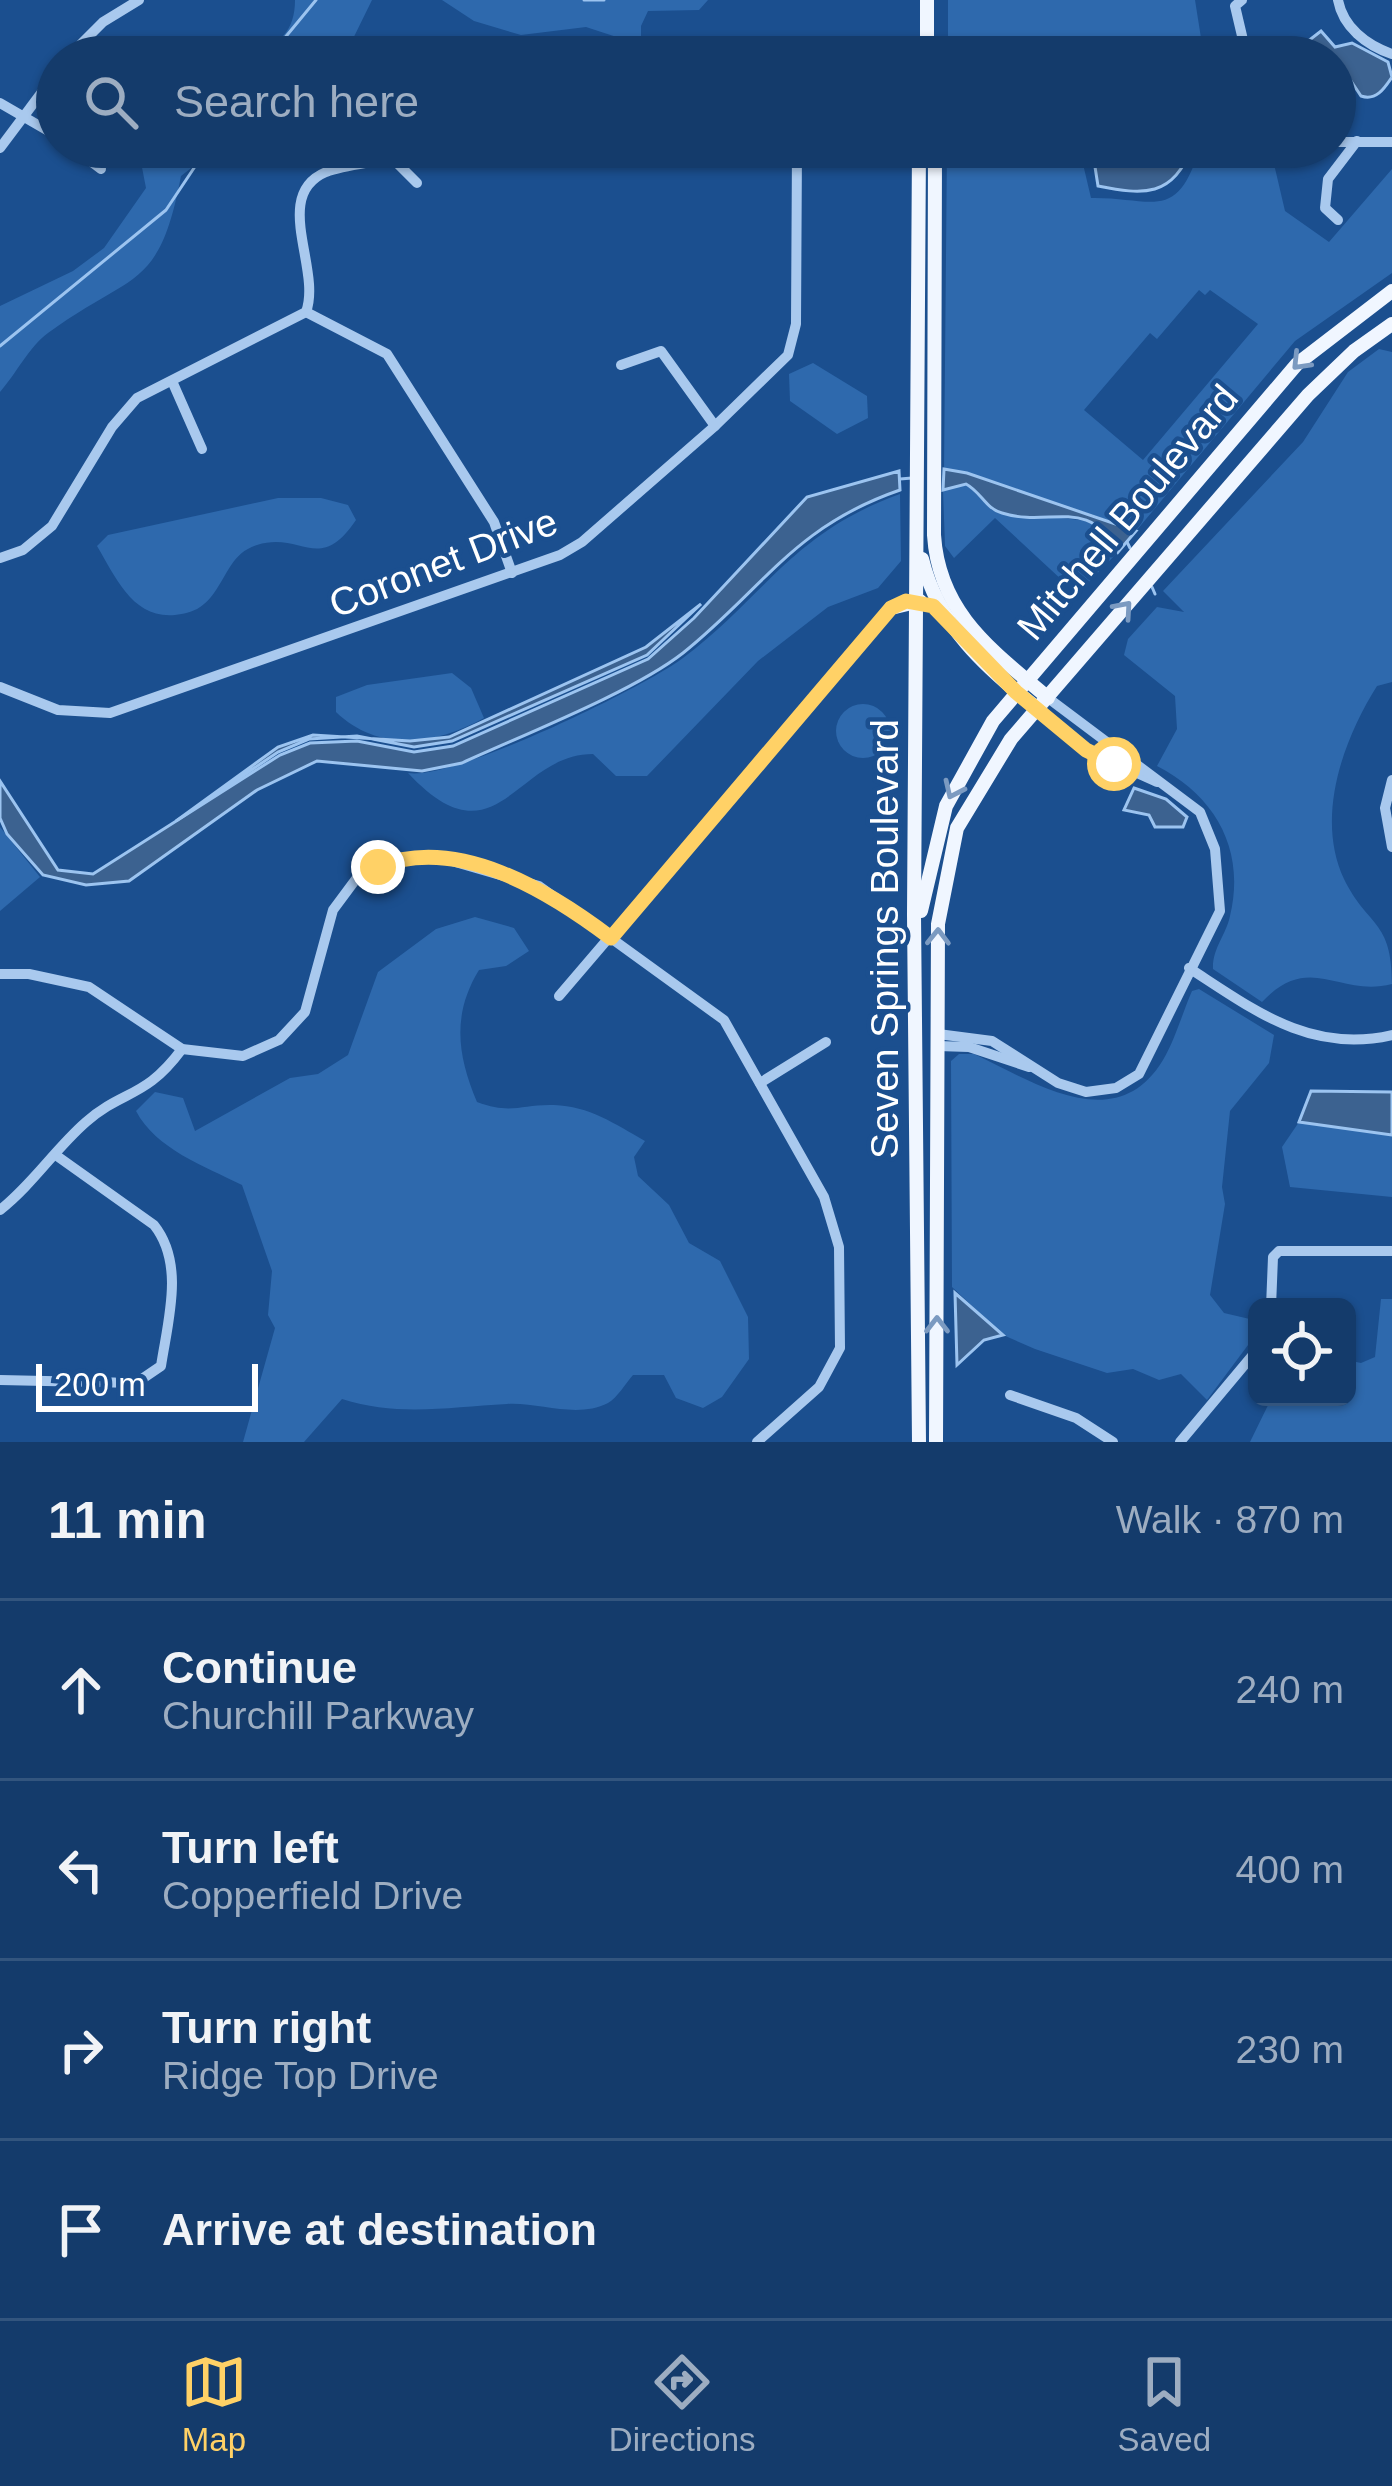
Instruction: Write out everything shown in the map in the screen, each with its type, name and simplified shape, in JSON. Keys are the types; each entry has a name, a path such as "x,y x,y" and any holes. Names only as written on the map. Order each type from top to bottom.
{"main road":[{"path":"927,0 927,36"},
{"name":"Seven Springs Boulevard","path":"919,168 926,506 936,560 950,601 1022,686"},
{"name":"Seven Springs Boulevard","path":"926,450 934,168"},
{"name":"Mitchell Boulevard","path":"917,1090 920,934 932,848 967,761 1022,686 1247,421 1324,339 1392,291"},
{"path":"1373,303 1390,325"},
{"name":"Mitchell Boulevard","path":"1043,704 1330,371 1390,325"},
{"path":"1247,421 1269,440"},
{"name":"Seven Springs Boulevard","path":"919,1442 916,572 926,506"},
{"path":"918,536 930,586 945,617"},
{"path":"891,608 916,572"},
{"path":"891,608 916,601 945,617 1043,704"},
{"name":"Seven Springs Boulevard","path":"936,1442 938,924 953,841 988,770 1043,704"}],"street":[{"path":"89,36 139,0"},
{"path":"1242,0 1234,6 1242,36"},
{"path":"1338,0 1348,25 1392,54"},
{"path":"0,148 36,100"},
{"path":"0,103 36,120"},
{"path":"1357,141 1392,142"},
{"path":"306,312 310,274 297,203 306,187 339,168"},
{"path":"406,168 417,184"},
{"name":"Coronet Drive","path":"0,687 58,710 110,712 512,573 582,542 782,364 793,339 797,168"},
{"path":"1336,168 1328,179 1325,208 1338,220"},
{"path":"0,558 23,550 52,526 112,427 137,398 306,312"},
{"path":"306,312 388,356 494,523 512,573"},
{"path":"621,365 661,351 715,426"},
{"path":"172,382 202,449"},
{"path":"559,996 891,608"},
{"path":"938,1040 992,1041 1032,1068 1086,1092 1128,1082 1148,1064 1189,968 1215,927 1221,893 1210,830 1178,790 1086,750 1043,704"},
{"path":"1392,780 1385,808 1392,848"},
{"path":"0,974 29,974 89,987 182,1049 243,1056 280,1040 305,1012 333,910 359,875 394,860 438,857 539,886 724,1020 824,1197 839,1246 840,1348 819,1387 757,1442"},
{"path":"1189,968 1273,1022 1306,1036 1343,1042 1392,1035"},
{"path":"760,1083 826,1042"},
{"path":"0,1210 98,1113 158,1081 182,1049"},
{"path":"0,1380 136,1383 161,1366 173,1284 165,1239 154,1225 57,1156"},
{"path":"1271,1298 1273,1257 1279,1251 1392,1251"},
{"path":"1180,1442 1248,1362"},
{"path":"1010,1395 1076,1418 1113,1442"}],"shaded area":[{"path":"295,0 372,0 354,36 282,36"},
{"path":"442,0 708,0 699,10 648,11 641,36 614,36 586,27 521,35 474,21"},
{"path":"948,0 1195,0 1201,36 948,36"},
{"path":"1356,45 1388,62 1392,77 1375,95 1361,96 1356,88"},
{"path":"142,168 191,168 181,176 163,241 152,260 122,287 41,339 0,392 0,306 73,271 104,248 146,188"},
{"path":"947,168 1084,168 1091,198 1147,202 1172,197 1192,168 1275,168 1285,211 1329,242 1392,169 1392,273 1295,341 1136,531 944,469","holes":["1199,290 1205,295 1210,290 1258,324 1143,460 1084,410 1150,333 1157,339"]},
{"path":"1095,168 1181,168 1155,189 1098,186"},
{"path":"1379,349 1392,352 1392,682 1377,686 1353,730 1337,780 1332,830 1344,879 1388,947 1392,984 1373,987 1325,979 1295,980 1262,1002 1213,969 1234,892 1229,847 1210,809 1157,766 1177,729 1175,696 1124,655 1128,639 1157,607 1184,612 1163,591 1303,442 1348,372"},
{"path":"813,363 867,396 868,418 837,434 790,401 789,374"},
{"path":"944,469 1136,531 1118,552 1094,524 1081,519 1020,517 996,511 966,484 943,490"},
{"path":"899,471 900,490 863,505 806,541 662,668 462,763 422,771 317,761 257,790 129,881 86,885 43,875 7,834 0,818 0,781 58,870 93,874 280,755 310,743 357,741 414,752 453,746 648,659 694,618 807,497"},
{"path":"966,484 992,510 1097,522 1109,532 1118,552 1077,594 995,518 954,558 945,546 943,490"},
{"path":"900,494 901,561 878,588 828,607 758,661 647,776 616,776 593,754 566,759 544,770 485,809 463,810 438,799 408,773 431,772 504,748 662,672 712,634 806,546 832,527"},
{"path":"278,498 321,498 348,505 356,520 343,536 320,548 273,542 249,549 236,559 206,602 187,613 160,614 137,603 97,546 108,535"},
{"path":"701,604 647,655 452,741 414,747 370,739 449,737 646,647"},
{"path":"452,673 471,688 484,718 446,734 389,739 370,734 336,712 336,697 367,685"},
{"path":"863,704 882,712 890,731 882,750 863,758 844,750 836,731 844,712"},
{"path":"313,735 343,737 309,739 278,752 176,821 278,747"},
{"path":"1134,788 1166,799 1187,817 1183,827 1155,827 1149,815 1124,810"},
{"path":"0,827 40,877 0,911"},
{"path":"475,917 514,928 529,951 506,966 479,970 464,1003 462,1051 477,1102 508,1108 554,1105 579,1109 645,1141 634,1157 638,1176 669,1205 689,1243 720,1261 748,1317 749,1359 722,1397 703,1408 676,1398 664,1375 633,1375 611,1401 596,1408 507,1404 404,1409 342,1399 304,1442 243,1442 275,1328 268,1315 272,1271 242,1185 168,1146 136,1111 155,1092 183,1098 195,1131 290,1078 318,1074 348,1055 378,972 436,929"},
{"path":"1199,989 1274,1035 1269,1063 1230,1111 1222,1187 1225,1204 1210,1295 1224,1313 1248,1319 1248,1345 1207,1400 1181,1374 1159,1380 1133,1369 1107,1373 1003,1335 952,1287 951,1061 959,1054 974,1054 1073,1097 1122,1096 1144,1083 1163,1060 1192,991"},
{"path":"1311,1091 1392,1092 1392,1135 1299,1122"},
{"path":"1299,1122 1392,1135 1392,1197 1290,1187 1282,1147"},
{"path":"955,1293 1003,1335 984,1340 957,1365"},
{"path":"1381,1299 1392,1299 1392,1442 1250,1442 1268,1406 1356,1406 1356,1362 1375,1357"}],"waterway":[{"path":"286,36 316,0"},
{"path":"584,0 604,0"},
{"path":"0,346 166,210 194,168"},
{"path":"900,479 912,478"},
{"path":"1127,542 1130,548"},
{"path":"1152,587 1155,594"}],"route":[{"path":"378,867 394,860 438,857 539,886 611,938 891,608 906,601 933,606 1016,692 1086,750 1114,764"}]}
